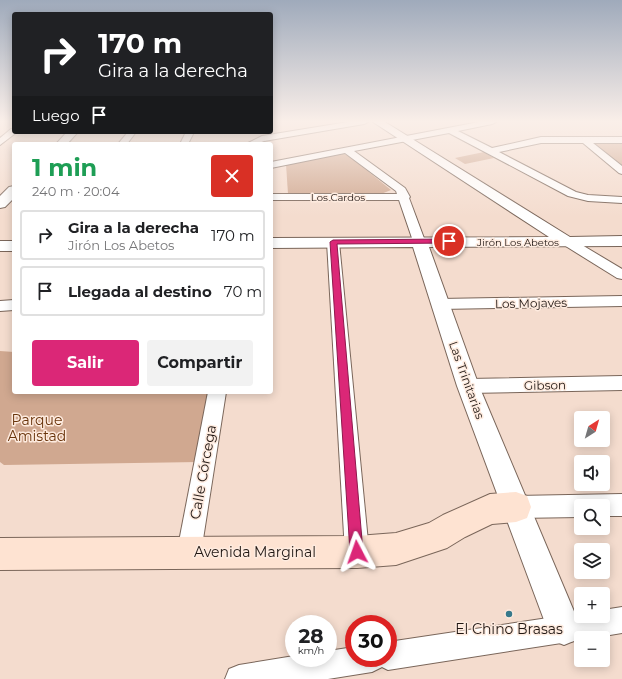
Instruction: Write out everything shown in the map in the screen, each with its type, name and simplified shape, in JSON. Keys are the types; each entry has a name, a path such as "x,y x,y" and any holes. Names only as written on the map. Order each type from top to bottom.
{"main road":[{"name":"Avenida Marginal","path":"0,554 357,552 396,549 436,537 454,526 490,509 516,507"}],"street":[{"path":"273,166 334,154"},
{"name":"Las Trinitarias","path":"352,154 401,190 468,386 564,628"},
{"path":"428,154 622,275"},
{"path":"496,154 572,194 588,198 622,200"},
{"path":"600,154 622,172"},
{"path":"0,204 12,192"},
{"name":"Los Cardos","path":"273,197 404,197"},
{"name":"Jirón Los Abetos","path":"273,243 622,241"},
{"path":"333,242 357,552"},
{"path":"0,246 12,246"},
{"name":"Los Mojaves","path":"440,304 622,301"},
{"path":"0,306 12,306"},
{"name":"Gibson","path":"468,386 622,383"},
{"name":"Calle Córcega","path":"189,552 217,394"},
{"name":"Avenida Marginal","path":"516,507 622,505"},
{"path":"397,655 622,620"},
{"path":"239,679 345,662"}],"green space":[{"path":"343,154 348,155 391,190 381,194 288,194 286,164"},
{"path":"476,154 487,154 494,158 465,164 455,158"},
{"path":"606,154 622,154 622,167"},
{"name":"Parque Amistad","path":"0,351 12,352 12,394 211,394 199,462 4,465 0,462"}],"place":[{"name":"El Chino Brasas","path":"509,614"}],"route":[{"path":"357,552 333,242 449,241"}]}
